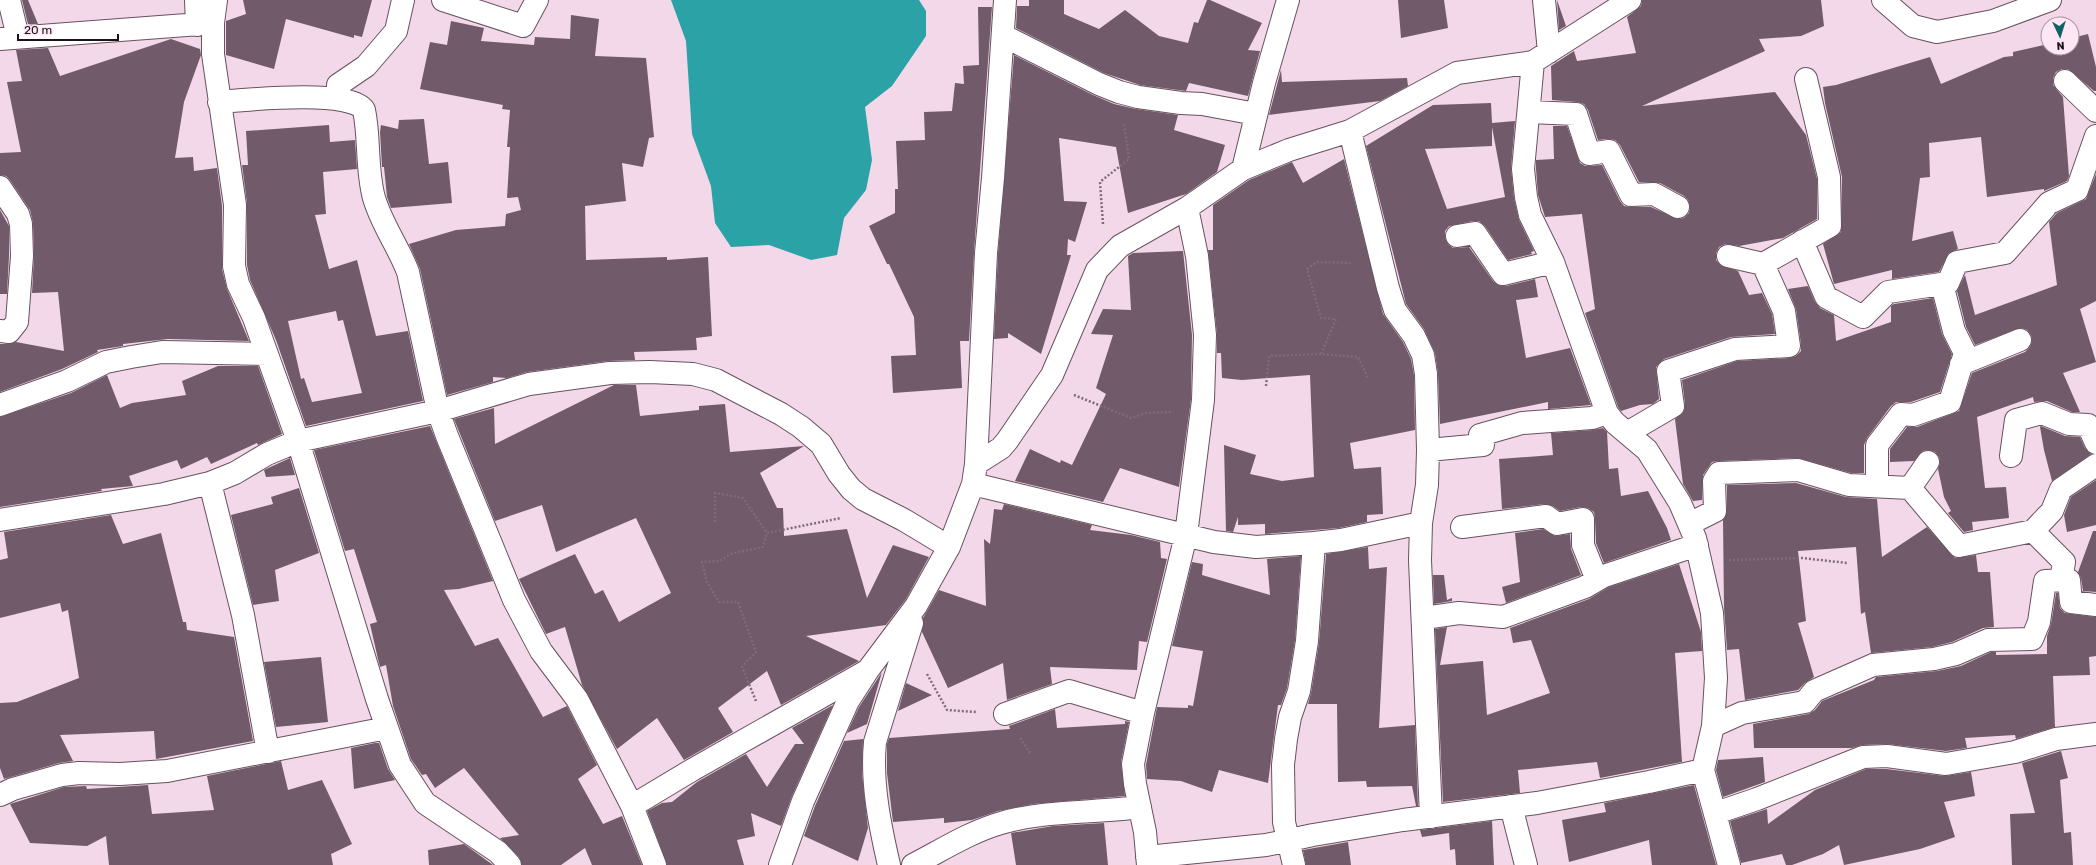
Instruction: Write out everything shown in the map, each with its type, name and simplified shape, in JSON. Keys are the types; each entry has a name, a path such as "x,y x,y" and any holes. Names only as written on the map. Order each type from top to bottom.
{"street":[{"path":"9,0 9,38 205,24"},
{"path":"196,0 205,24 213,54 235,205 234,266 238,284 254,318 298,440 331,554 400,765 425,802 498,852 510,865"},
{"path":"205,24 216,0"},
{"path":"338,99 338,85 366,66 396,31 403,0"},
{"path":"443,0 523,26 537,0"},
{"path":"780,865 802,801 837,723 868,670 916,606 949,547 975,474 986,253 1004,36 1005,0"},
{"path":"1243,169 1256,114 1288,0"},
{"path":"1544,0 1541,57 1529,112 1523,169 1526,197 1530,215 1553,262 1607,413 1615,424 1646,450 1680,503 1689,524 1698,553 1712,613 1715,641 1716,678 1713,726 1703,770 1729,865"},
{"path":"975,474 1001,448 1052,375 1097,270 1116,249 1187,208 1243,169 1289,150 1350,131 1457,73 1541,57 1630,0"},
{"path":"1883,0 1913,26 1937,32 1993,21 2050,0"},
{"path":"1004,36 1099,84 1119,92 1138,97 1181,103 1202,104 1256,114"},
{"path":"1728,256 1763,264 1830,226 1829,177 1806,80"},
{"path":"2065,81 2096,111"},
{"path":"219,102 300,97 338,99 359,104 364,110 374,196 381,220 400,252 408,272 438,411 514,600 541,651 577,699 632,806 655,865"},
{"path":"1529,112 1576,114 1589,154 1609,151 1631,196 1654,194 1678,207"},
{"path":"1350,131 1381,260 1395,310 1414,336 1423,355 1426,374 1428,450 1427,485 1421,523 1420,560 1424,618 1431,817"},
{"path":"1802,241 1826,297 1863,317 1888,292 1948,283 1957,262 2005,253 2049,203 2077,190 2096,136"},
{"path":"0,187 18,214 22,236 17,322 9,332 0,332"},
{"path":"1187,208 1197,256 1205,335 1202,410 1186,535 1143,713 1133,764 1148,861 1288,841 1320,834 1587,794 1703,770"},
{"path":"1457,236 1475,233 1503,274 1553,262"},
{"path":"1627,433 1673,406 1668,371 1735,349 1789,346 1784,311 1763,264"},
{"path":"1876,486 1877,445 1901,414 1913,415 1950,402 1965,353 1954,331 1942,284"},
{"path":"1961,364 2020,340"},
{"path":"0,405 68,381 106,362 131,357 162,352 267,354"},
{"path":"0,520 164,494 210,482 298,440 438,411 528,384 575,376 625,372 693,374 716,380 734,388 781,414 801,427 821,444 839,474 863,499 949,547"},
{"path":"1428,450 1483,445 1480,435 1522,423 1592,418 1607,413"},
{"path":"2011,456 2016,420 2042,413 2069,424 2088,425 2096,443"},
{"path":"1910,488 1928,462"},
{"path":"1689,524 1715,511 1714,481 1719,472 1798,470 1849,485 1910,488 1959,546 2033,531 2052,511 2061,490 2096,466"},
{"path":"975,474 1186,535 1214,542 1256,547 1341,540 1421,523"},
{"path":"210,482 243,615 268,752"},
{"path":"1462,527 1546,516 1557,524 1584,519 1583,545 1597,580"},
{"path":"2033,531 2064,562 2061,580"},
{"path":"1294,865 1284,822 1283,765 1286,738 1299,691 1307,641 1314,543"},
{"path":"1424,618 1459,613 1503,617 1585,587 1597,580 1698,553"},
{"path":"1713,726 1742,713 1805,702 1814,691 1873,665 1934,659 1956,654 1988,640 2032,639 2039,622 2045,580 2069,580 2071,602 2096,605"},
{"path":"889,865 874,779 873,759 875,742 916,606"},
{"path":"632,806 868,670"},
{"path":"1005,714 1070,691 1143,713"},
{"path":"0,795 14,789 62,775 79,773 120,774 168,771 387,728"},
{"path":"1716,813 1757,799 1863,757 1887,756 1937,764 1946,764 2008,753 2056,739 2096,734"},
{"path":"1511,806 1526,865"},
{"path":"913,865 968,836 1003,822 1048,815 1140,807"}],"path":[{"path":"1116,249 1103,223 1100,182 1130,159 1119,92"},
{"path":"1321,354 1336,319 1321,318 1306,269 1317,262 1344,264 1381,260"},
{"path":"1266,386 1269,356 1321,354 1358,357 1368,378"},
{"path":"1047,382 1084,400 1131,418 1146,413 1202,410"},
{"path":"715,522 715,492 743,498 768,533"},
{"path":"768,533 882,509"},
{"path":"767,727 742,667 756,652 738,602 719,602 707,582 702,562 720,561 730,554 763,546 768,533"},
{"path":"1698,553 1802,558 1847,564"},
{"path":"907,638 946,710 1005,714 1030,752"}],"water":[{"path":"671,0 919,0 926,11 926,36 892,86 865,107 872,160 866,190 844,218 837,255 811,260 769,245 731,247 715,223 711,186 692,134 686,41"}],"building":[{"path":"22,0 28,0 38,24 28,24"},
{"path":"243,0 372,0 362,37 354,35 354,38 286,19 274,69 226,55 226,21 246,14"},
{"path":"1029,0 1064,0 1064,14 1099,29 1125,10 1159,36 1188,43 1194,22 1198,23 1207,0 1210,0 1262,23 1248,50 1260,51 1248,96 1189,83 1186,91 1140,85 1104,73 1016,28 1017,6 1029,6"},
{"path":"1398,0 1444,0 1448,28 1401,38"},
{"path":"1557,0 1566,26 1559,30"},
{"path":"1642,0 1821,0 1824,26 1801,36 1759,39 1765,51 1642,106 1775,92 1806,135 1817,179 1817,219 1783,238 1739,246 1725,244 1719,247 1716,253 1716,260 1720,265 1738,271 1749,295 1762,293 1772,314 1775,334 1731,337 1664,359 1656,367 1659,399 1653,404 1640,405 1621,411 1618,407 1585,313 1595,309 1582,214 1545,217 1538,195 1536,160 1554,159 1553,126 1567,126 1580,163 1585,166 1602,165 1624,206 1651,207 1678,219 1684,218 1689,213 1690,206 1688,200 1684,196 1660,183 1639,182 1620,145 1615,140 1598,140 1588,110 1584,104 1552,100 1551,66 1574,51 1577,61 1636,53 1627,17 1641,6"},
{"path":"978,7 992,7 969,341 960,341 962,388 893,393 891,356 916,355 914,317 869,226 895,213 895,189 898,189 896,141 925,140 924,112 952,111 955,83 964,84 963,66 979,65"},
{"path":"571,15 599,19 595,56 646,58 654,137 649,138 643,167 622,163 626,201 585,206 586,260 667,257 667,260 708,257 712,336 696,338 697,350 634,352 635,360 608,361 527,372 507,378 493,377 493,382 447,395 420,269 409,244 456,230 505,226 506,214 521,210 518,197 507,198 510,147 507,147 510,110 502,109 503,105 420,89 430,42 447,45 451,21 484,28 481,41 534,45 535,37 570,39"},
{"path":"2088,34 2096,67 2096,91 2094,91 2068,69 2062,69 2056,72 2053,78 2053,85 2063,97 2069,176 2067,181 2044,191 2044,189 1987,197 1981,137 1929,143 1930,177 1920,178 1912,241 1953,231 1958,249 1949,253 1939,272 1892,279 1892,270 1834,284 1823,244 1841,232 1842,177 1825,103 1823,87 1836,85 1930,57 1941,84 2004,57 2013,56 2013,52 2040,46 2040,56 2080,56 2080,36"},
{"path":"171,39 200,49 201,55 184,102 175,158 193,157 194,171 217,168 222,206 222,269 227,289 249,341 168,339 123,344 123,346 97,350 98,352 62,369 0,392 0,344 16,342 64,351 58,292 32,293 34,256 33,223 30,210 10,180 6,176 0,175 0,153 21,152 7,82 22,81 16,50 48,48 60,76"},
{"path":"1014,55 1114,104 1136,109 1178,115 1174,130 1225,145 1217,172 1186,194 1128,213 1116,147 1059,138 1064,201 1087,202 1075,242 1068,239 1067,255 1071,255 1041,354 1008,333 1008,338 994,339 998,254"},
{"path":"1281,70 1282,82 1407,78 1408,86 1380,101 1269,115"},
{"path":"1491,103 1492,123 1515,121 1511,168 1514,198 1519,220 1534,251 1531,252 1532,254 1508,260 1485,226 1479,221 1449,226 1445,231 1445,238 1448,244 1453,248 1469,247 1493,281 1498,285 1506,286 1535,279 1538,297 1516,300 1526,358 1570,348 1591,405 1548,409 1548,402 1440,424 1438,374 1435,353 1424,329 1406,304 1366,146 1433,105","holes":["1492,127 1505,197 1447,209 1425,149 1492,146"]},
{"path":"424,119 429,164 448,162 452,203 391,208 387,197 384,167 382,167 381,125 398,129 399,120"},
{"path":"329,125 330,142 355,140 357,169 323,172 326,214 315,215 329,269 357,260 376,336 408,331 423,401 306,426 276,340 250,280 247,265 247,203 242,165 248,165 246,131","holes":["336,311 338,321 343,320 362,393 312,402 304,378 301,379 288,321"]},
{"path":"1344,159 1383,314 1403,342 1411,359 1414,375 1415,430 1350,443 1354,469 1381,467 1383,514 1367,515 1367,522 1339,528 1265,534 1265,524 1238,525 1238,517 1233,532 1226,531 1224,445 1256,455 1250,474 1282,481 1314,477 1310,375 1242,380 1222,378 1221,353 1217,353 1217,334 1208,250 1213,250 1213,205 1249,180 1292,162 1303,183"},
{"path":"2096,174 2096,301 2080,309 2096,362 2063,373 2080,412 2072,412 2047,401 2034,402 2033,397 1977,417 1985,488 2006,487 2009,518 1972,522 1973,530 1964,532 1948,513 1951,511 1944,497 1938,469 1940,463 1939,457 1935,452 1929,450 1923,451 1914,461 1890,462 1890,449 1907,427 1917,427 1959,411 1972,373 2025,352 2030,347 2032,341 2031,335 2027,330 2021,328 1975,345 1966,327 1957,291 1965,275 1975,315 2057,285 2049,222 2057,213 2086,199"},
{"path":"0,210 9,226 7,294 0,294"},
{"path":"1183,251 1192,335 1191,399 1179,487 1120,468 1103,502 1015,481 1030,449 1060,463 1061,460 1072,465 1106,394 1096,388 1113,335 1091,334 1103,309 1131,310 1128,256 1133,253"},
{"path":"1808,286 1815,302 1820,308 1834,315 1836,341 1891,322 1891,306 1894,304 1933,298 1942,334 1952,354 1940,392 1911,402 1896,402 1891,406 1867,438 1864,445 1864,473 1851,473 1798,458 1712,462 1703,475 1702,500 1693,501 1683,484 1675,419 1684,411 1685,404 1682,380 1737,361 1790,358 1796,356 1801,351 1801,344 1796,309 1788,289"},
{"path":"218,366 258,366 282,434 258,445 257,443 211,464 207,457 181,469 177,460 129,476 133,486 101,489 102,491 0,507 0,417 71,393 107,375 120,408 132,403 186,395 182,381"},
{"path":"614,385 636,385 640,416 699,410 699,406 725,404 730,452 804,446 760,473 777,508 783,508 784,536 847,529 867,598 893,545 929,557 906,599 886,625 806,636 859,661 781,705 767,671 718,708 733,732 684,760 657,718 617,749 582,685 565,627 546,634 519,579 575,554 595,594 603,590 619,622 671,593 636,518 556,552 542,505 495,521 454,419 494,408 495,444"},
{"path":"430,426 493,581 459,589 444,590 475,646 498,638 543,717 567,706 597,765 578,779 603,824 622,816 642,865 592,865 585,848 561,865 522,865 519,857 500,838 519,835 464,768 435,788 426,774 422,775 411,759 393,706 386,665 380,667 378,659 370,624 377,622 354,549 345,551 314,450"},
{"path":"2041,426 2065,436 2080,437 2085,448 2091,454 2052,481 2044,450"},
{"path":"1603,428 1607,432 1609,469 1618,468 1621,496 1648,491 1667,528 1671,540 1604,563 1596,543 1594,512 1588,508 1581,507 1560,511 1553,506 1544,504 1502,509 1499,459 1553,455 1551,433"},
{"path":"290,458 295,475 266,477 264,470"},
{"path":"2096,480 2096,525 2067,532 2064,515 2071,497"},
{"path":"1796,483 1846,497 1877,499 1882,557 1927,527 1955,558 1976,555 1978,572 1990,572 1994,627 1983,628 1952,642 1932,647 1871,653 1865,612 1861,614 1856,547 1798,551 1806,621 1798,623 1814,677 1798,690 1745,700 1739,649 1727,650 1724,608 1723,520 1727,511 1727,485"},
{"path":"299,488 319,553 275,570 279,601 253,605 231,515 273,504 271,497"},
{"path":"1004,504 1092,525 1090,530 1131,535 1160,542 1161,558 1167,559 1147,642 1139,641 1137,670 1050,667 1052,684 1007,700 1003,663 948,688 922,632 923,618 939,590 986,606 984,539 990,544 994,509 1002,510"},
{"path":"111,515 123,544 161,533 183,622 186,622 187,630 234,637 253,741 156,759 154,731 60,735 73,761 59,763 4,779 0,768 0,703 17,702 79,678 68,610 62,612 60,603 0,618 0,560 8,558 4,532"},
{"path":"1543,529 1555,536 1570,534 1571,549 1581,575 1506,603 1502,587 1520,582 1515,533"},
{"path":"2093,531 2096,531 2096,592 2083,591 2081,578 2078,572"},
{"path":"1368,547 1369,569 1387,567 1379,728 1415,725 1418,806 1416,806 1412,786 1367,787 1366,781 1338,782 1337,704 1308,704 1319,643 1326,554"},
{"path":"1301,556 1295,640 1287,688 1281,705 1278,705 1268,783 1219,770 1212,792 1181,781 1147,779 1146,765 1157,707 1188,708 1188,705 1193,706 1203,651 1172,646 1192,562 1203,564 1202,575 1270,595 1267,559"},
{"path":"1679,564 1701,632 1702,651 1675,653 1682,762 1600,778 1597,762 1518,770 1520,793 1443,802 1435,629 1447,627 1440,665 1483,661 1487,715 1550,693 1531,640 1513,643 1510,628 1589,599 1609,587"},
{"path":"1433,575 1444,575 1447,600 1452,598 1452,601 1434,604"},
{"path":"2056,593 2058,593 2060,608 2065,613 2096,617 2096,656 2089,657 2090,675 2053,676 2055,727 2016,739 2015,735 1965,738 1967,748 1946,751 1887,744 1862,745 1852,748 1754,748 1753,724 1808,714 1815,710 1822,701 1874,680 1876,677 1937,671 1961,666 1991,652 1996,652 1996,655 2047,654 2047,636 2051,624"},
{"path":"321,657 328,722 276,727 264,662"},
{"path":"882,672 867,724 847,733 859,707"},
{"path":"906,683 932,695 898,711"},
{"path":"833,705 792,796 781,826 751,813 755,836 737,840 744,865 667,865 647,811 662,803 672,802 697,782 746,754 767,787 795,744 804,744 792,728"},
{"path":"1055,709 1057,728 1125,724 1125,721 1129,722 1121,762 1125,796 1033,804 998,811 972,820 944,823 944,818 893,822 887,773 887,744 889,738 1010,729 1009,726"},
{"path":"863,739 862,774 868,828 858,861 804,836 815,806 844,741"},
{"path":"379,743 388,769 395,780 354,789 351,748"},
{"path":"2061,751 2068,778 2060,780 2064,833 2071,832 2073,865 2012,865 2010,814 2035,813 2022,763"},
{"path":"1763,757 1765,782 1723,797 1716,770 1718,760"},
{"path":"281,761 288,790 322,780 352,844 331,854 333,865 109,865 106,836 87,846 30,843 10,804 64,787 86,786 87,789 148,785 152,814 214,810 207,776"},
{"path":"1866,769 1886,769 1945,776 1971,772 1975,796 1944,802 1955,837 1920,849 1844,865 1839,845 1823,854 1792,865 1786,865 1782,854 1741,863 1730,821 1767,809 1768,824 1815,790"},
{"path":"1694,785 1716,865 1652,865 1649,840 1569,862 1562,820 1606,812 1604,803"},
{"path":"1492,821 1494,865 1456,865 1455,849 1450,850 1449,833 1422,837 1420,830"},
{"path":"1104,823 1108,865 1016,865 1011,833 1053,826"},
{"path":"1348,842 1351,865 1306,865 1303,850"},
{"path":"464,844 493,865 429,865 428,850"}]}
